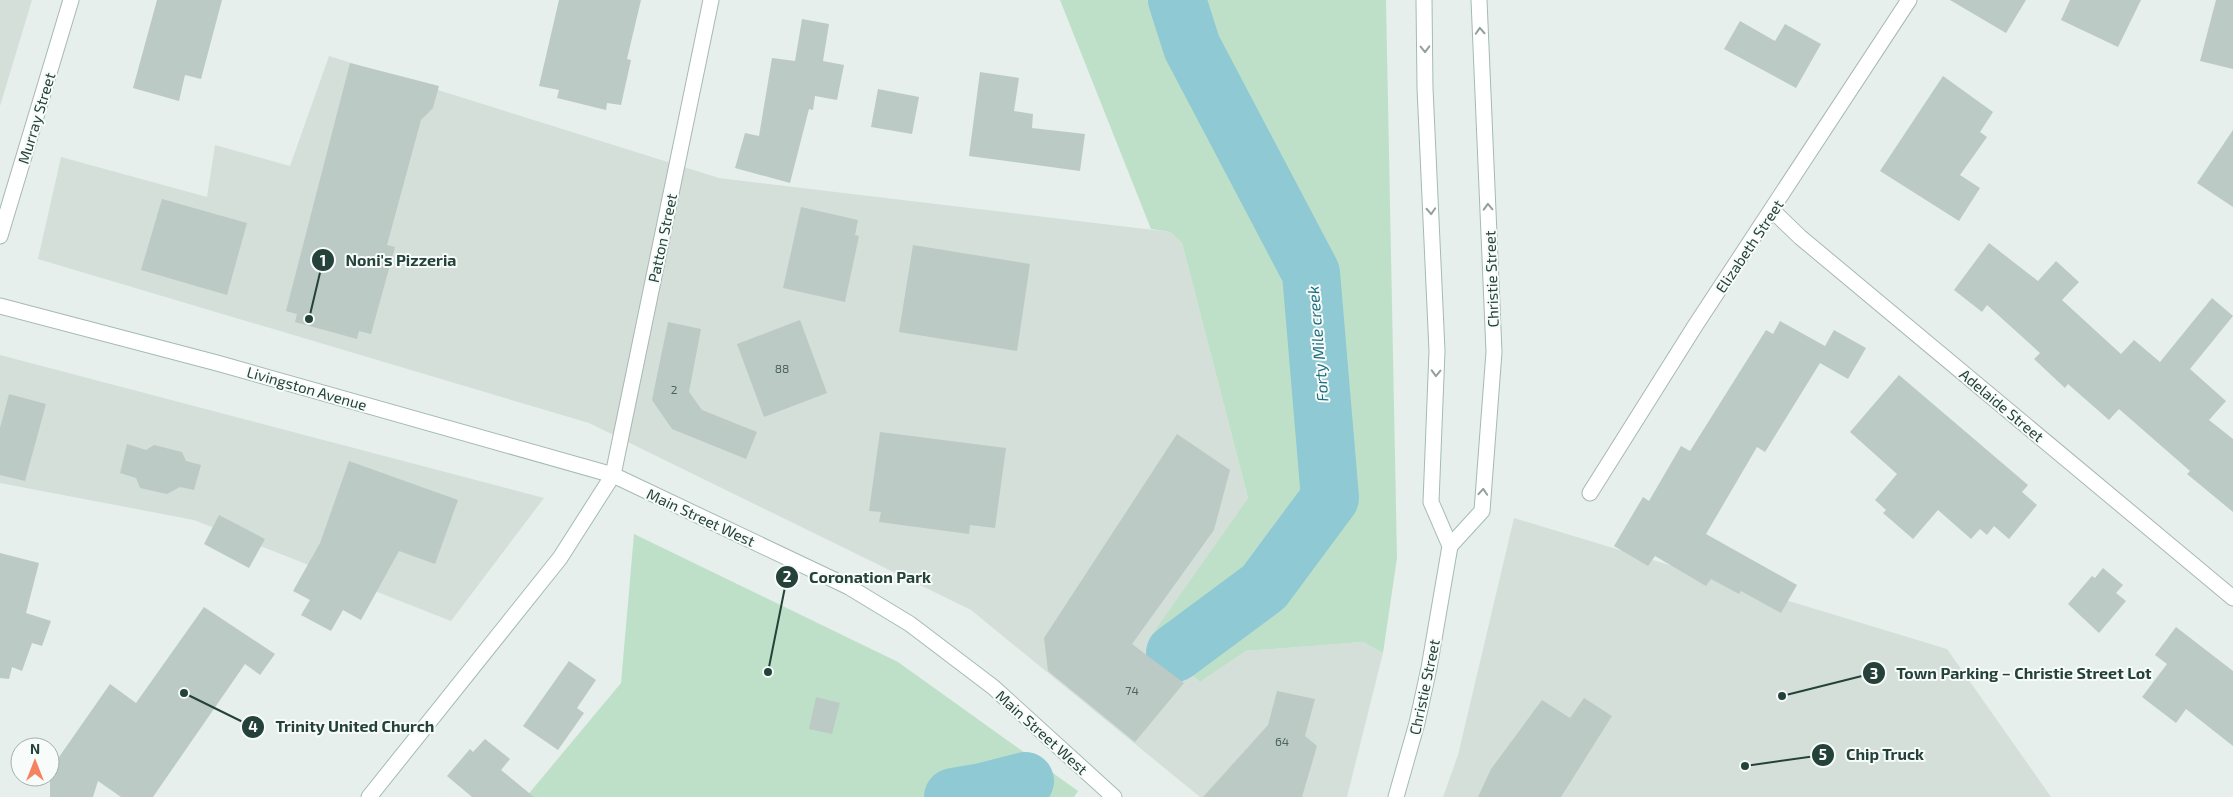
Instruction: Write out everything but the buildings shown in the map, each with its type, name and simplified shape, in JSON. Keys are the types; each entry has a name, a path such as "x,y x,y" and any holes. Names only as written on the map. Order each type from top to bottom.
{"main road":[{"name":"Murray Street","path":"0,236 71,0"},
{"name":"Patton Street","path":"613,475 711,0"},
{"path":"1424,0 1425,88 1437,351 1431,502 1450,546"},
{"name":"Christie Street","path":"1396,797 1417,723 1429,668 1450,546 1482,510 1494,352 1479,0"},
{"name":"Elizabeth Street","path":"1590,493 1909,0"},
{"name":"Adelaide Street","path":"1772,210 1800,237 2233,598"},
{"name":"Livingston Avenue","path":"0,306 217,362 613,475"},
{"path":"369,797 560,558 613,475"},
{"name":"Main Street West","path":"613,475 850,588 910,624 993,687 1114,797"}],"shaded area":[{"path":"0,0 32,0 0,106"},
{"path":"329,56 719,178 1170,232 1182,243 1248,498 1150,639 1200,682 1246,651 1363,642 1383,653 1347,797 1200,797 971,610 589,423 38,259 61,157 207,197 215,145 290,166"},
{"path":"0,355 544,498 451,621 194,520 0,483"},
{"path":"1514,518 1947,649 2051,797 1443,797 1458,755"}],"green space":[{"path":"1060,0 1386,0 1397,558 1383,653 1363,642 1246,651 1200,682 1149,639 1248,498 1182,243 1170,232 1151,229"},
{"path":"634,534 898,662 1078,791 1074,797 526,797 621,683"}],"waterway":[{"name":"Forty Mile creek","path":"1175,653 1264,587 1330,498 1311,273 1192,47 1177,0"},
{"name":"Forty Mile creek","path":"953,797 1025,781"}],"place":[{"name":"Noni's Pizzeria","path":"309,319"},
{"name":"Coronation Park","path":"768,672"},
{"name":"Trinity United Church","path":"184,693"},
{"name":"Town Parking – Christie Street Lot","path":"1782,696"},
{"name":"Chip Truck","path":"1745,766"}]}
